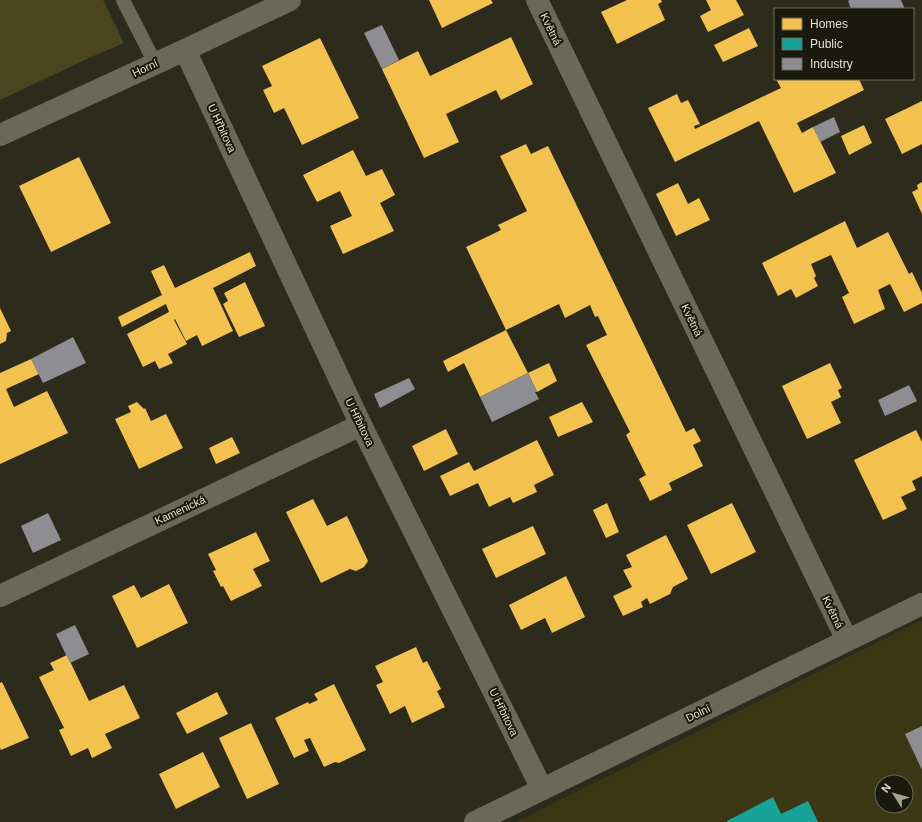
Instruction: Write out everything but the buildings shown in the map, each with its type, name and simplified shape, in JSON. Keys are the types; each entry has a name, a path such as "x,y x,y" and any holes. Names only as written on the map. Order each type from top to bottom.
{"street":[{"name":"Horní","path":"0,135 290,0"},
{"name":"Květná","path":"537,0 847,640"},
{"name":"U Hřbitova","path":"185,50 361,425 542,789"},
{"name":"Kamenická","path":"0,596 361,425"},
{"name":"Dolní","path":"475,822 922,604"}],"lane":[{"path":"123,0 155,63"}],"shaded area":[{"path":"0,0 103,0 124,43 0,100"},
{"path":"922,620 922,822 517,822 542,809"}]}
